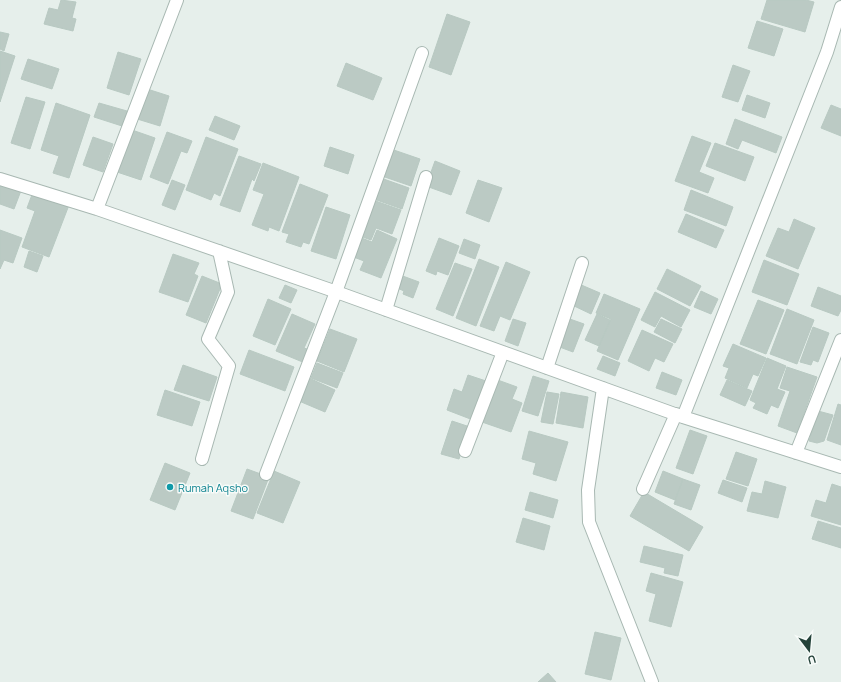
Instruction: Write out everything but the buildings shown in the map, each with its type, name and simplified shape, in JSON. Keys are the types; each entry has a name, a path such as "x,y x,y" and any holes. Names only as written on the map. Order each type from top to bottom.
{"street":[{"path":"97,209 177,0"},
{"path":"643,489 680,416 826,52 841,7"},
{"path":"266,474 336,292 422,53"},
{"path":"386,310 426,178"},
{"path":"0,179 97,209 220,251 680,416 841,467"},
{"path":"202,459 229,366 208,339 228,292 220,251"},
{"path":"547,368 582,262"},
{"path":"796,453 841,340"},
{"path":"465,451 503,352"},
{"path":"602,388 588,490 589,522 652,682"}],"place":[{"name":"Rumah Aqsho","path":"170,487"}]}
